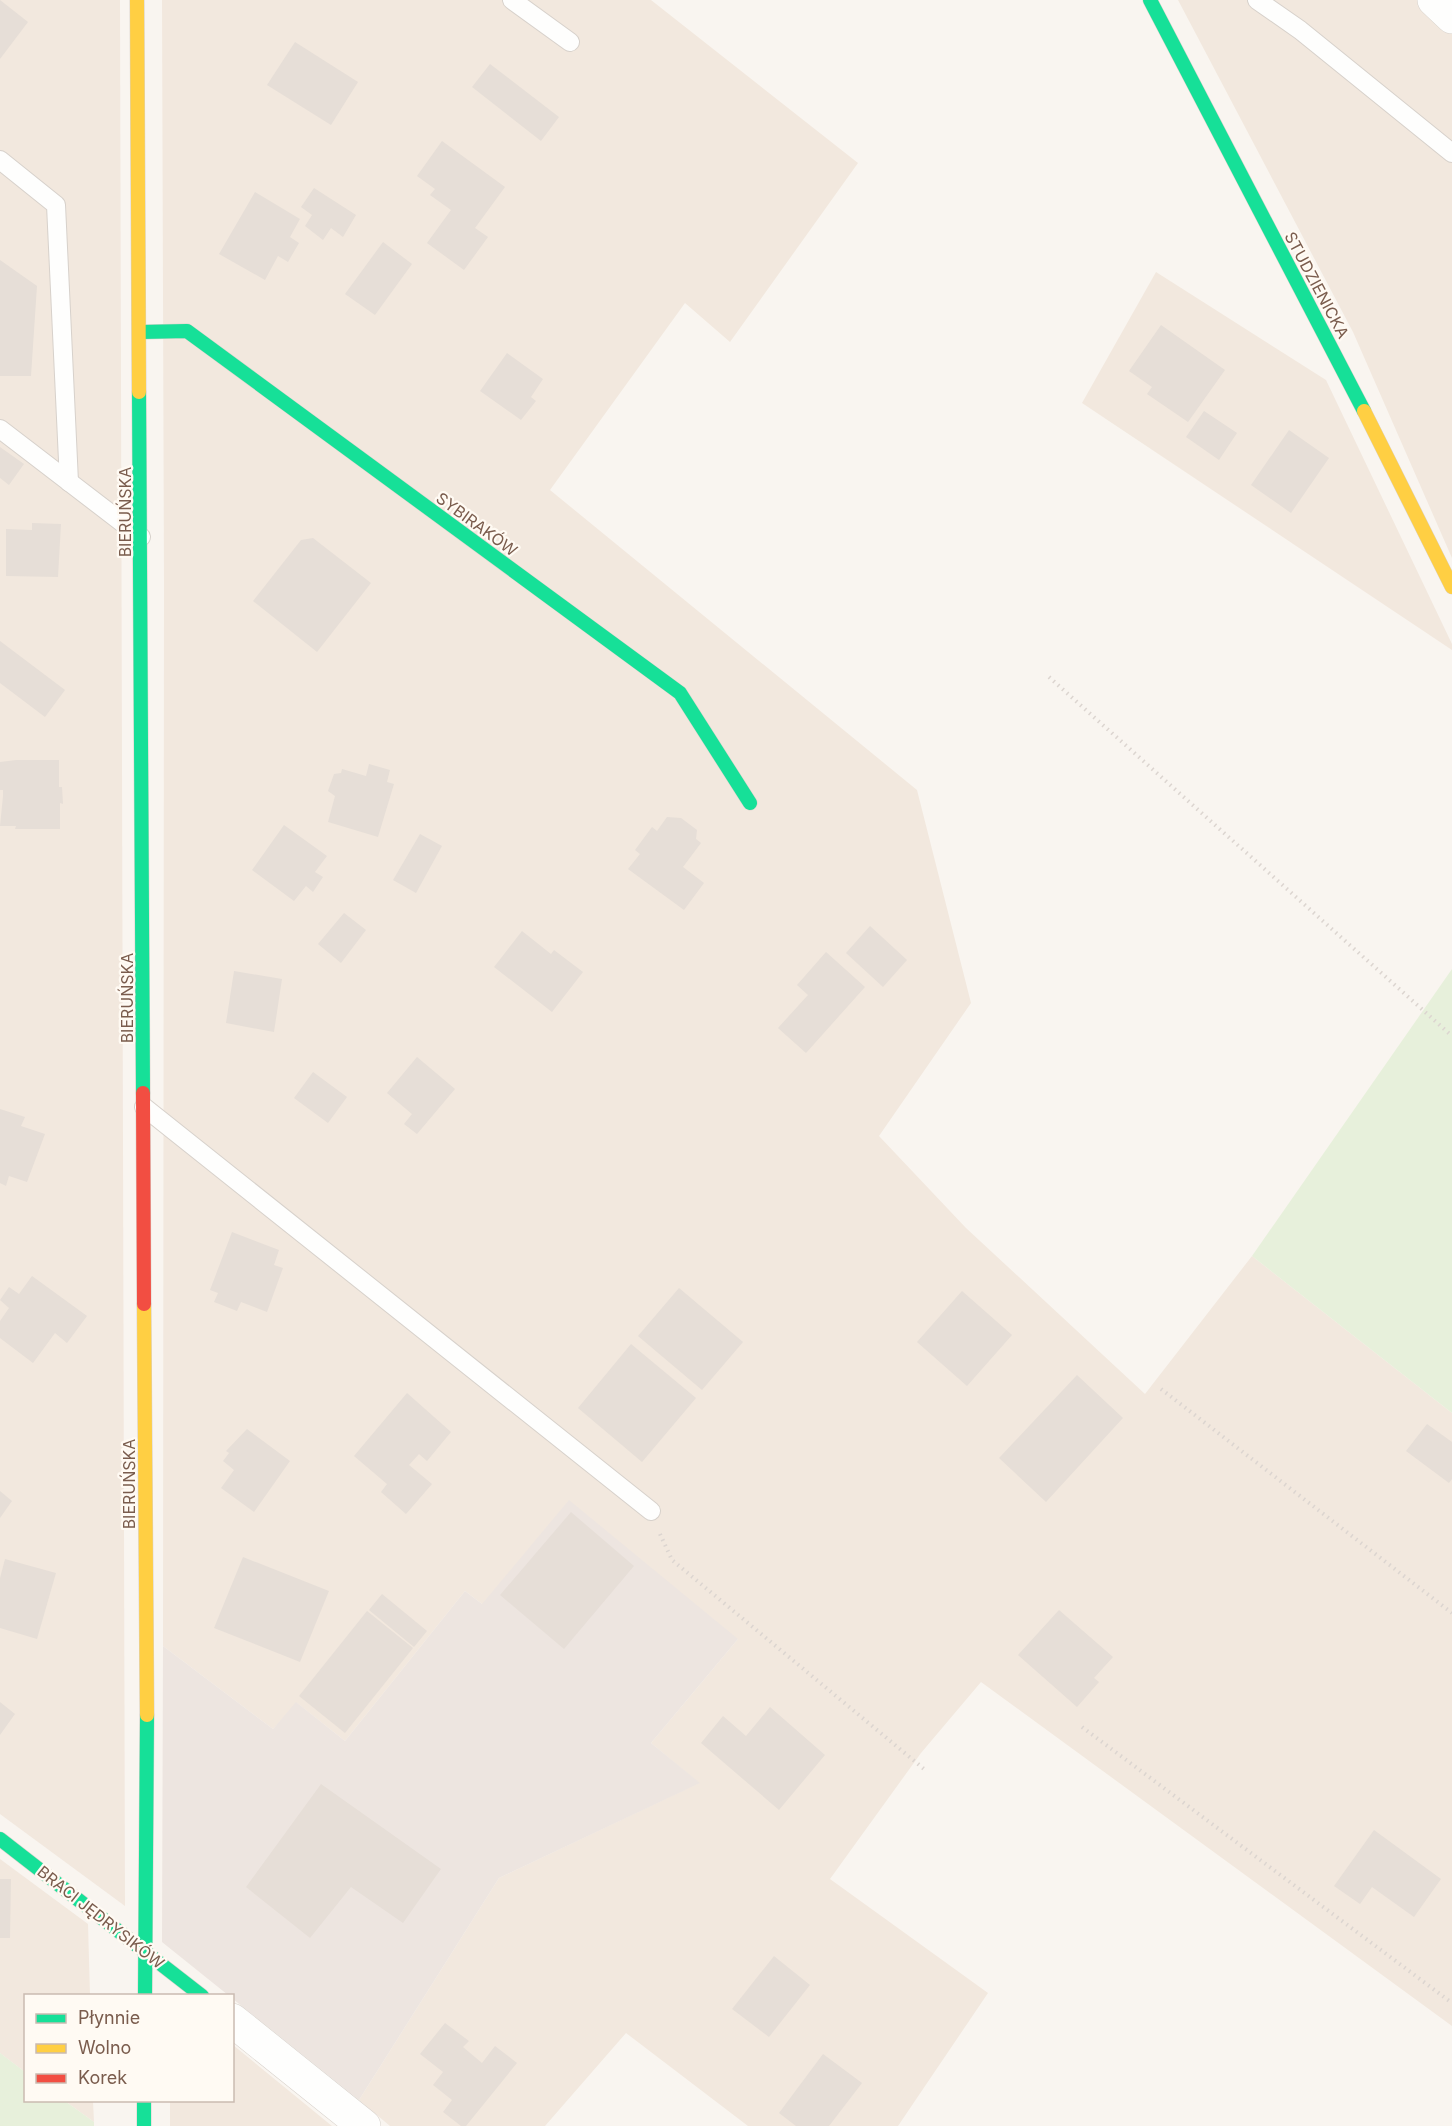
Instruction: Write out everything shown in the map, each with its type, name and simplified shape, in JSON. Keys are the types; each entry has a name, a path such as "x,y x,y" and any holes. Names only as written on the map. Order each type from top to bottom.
{"main road":[{"name":"BIERUŃSKA","path":"137,0 141,332 145,1994"},
{"name":"STUDZIENICKA","path":"1157,2 1452,586"},
{"name":"SYBIRAKÓW","path":"141,332 187,332 680,693 750,803"},
{"name":"BRACI JĘDRYSIKÓW","path":"0,1839 201,1994"},
{"path":"144,2102 144,2126"}],"street":[{"path":"1434,0 1452,17"},
{"path":"234,2022 364,2126"}],"lane":[{"path":"512,0 570,42"},
{"path":"1257,0 1300,30 1452,153"},
{"path":"0,160 56,205 69,482"},
{"path":"0,429 141,537"},
{"path":"144,1107 651,1511"}],"path":[{"path":"1048,677 1452,1036"},
{"path":"1161,1389 1452,1613"},
{"path":"651,1511 672,1560 924,1769"},
{"path":"1082,1727 1452,2003"}],"shaded area":[{"path":"0,0 120,0 125,1906 0,1814"},
{"path":"162,0 651,0 858,163 730,342 685,303 550,490 917,790 971,1003 879,1136 966,1228 1145,1394 1252,1256 1452,1413 1452,2026 981,1682 921,1753 830,1879 988,1993 898,2126 748,2126 626,2033 545,2126 390,2126 359,2100 499,1878 699,1783 651,1743 738,1639 482,1604 465,1591 345,1741 297,1703 273,1729 163,1646"},
{"path":"1178,0 1422,0 1452,29 1452,558 1353,332"},
{"path":"1156,272 1326,380 1452,644 1452,650 1082,403"},
{"path":"569,1500 738,1639 651,1743 700,1783 499,1878 359,2100 234,2000 234,1994 227,1994 162,1942 163,1646 273,1729 296,1702 345,1741 465,1591 482,1604"},
{"path":"0,1859 88,1924 90,1994 24,1994 24,2071 0,2053"},
{"path":"234,2046 332,2126 170,2126 170,2102 234,2102"},
{"path":"66,2102 93,2102 94,2122"}],"green space":[{"path":"1452,969 1452,1413 1252,1256"},
{"path":"0,2053 24,2071 24,2102 66,2102 94,2122 94,2126 0,2126"}],"building":[{"path":"0,0 28,22 0,59"},
{"path":"295,42 358,82 331,125 267,85"},
{"path":"490,64 559,117 541,141 472,87"},
{"path":"442,141 505,187 475,228 488,237 464,270 427,243 451,210 430,195 435,189 417,176"},
{"path":"314,188 356,215 343,237 331,228 323,240 305,226 312,215 301,207"},
{"path":"255,192 300,219 290,237 299,243 288,262 278,256 265,280 219,254"},
{"path":"383,242 412,264 375,315 345,294"},
{"path":"0,260 37,286 31,376 0,376"},
{"path":"1161,325 1225,370 1188,422 1147,394 1152,387 1129,371"},
{"path":"507,353 543,379 531,397 536,401 521,420 480,391"},
{"path":"1204,411 1237,433 1219,460 1186,437"},
{"path":"1289,430 1329,458 1291,513 1251,485"},
{"path":"0,447 24,464 9,485 0,478"},
{"path":"32,523 61,524 58,577 6,576 6,529 32,530"},
{"path":"313,538 371,583 317,652 253,601 301,540"},
{"path":"0,641 65,690 45,717 0,683"},
{"path":"59,760 59,787 62,787 63,804 60,803 60,829 15,829 16,826 0,826 3,790 0,790 0,762"},
{"path":"369,764 390,770 387,782 394,784 378,837 328,822 335,796 328,791 334,774 341,773 342,769 366,776"},
{"path":"667,817 681,818 697,830 696,839 701,843 683,867 704,883 684,910 628,869 640,854 635,850 652,827 657,831"},
{"path":"284,825 327,856 315,872 323,877 313,892 306,886 294,901 252,870"},
{"path":"420,834 442,846 416,893 393,880"},
{"path":"344,913 366,930 341,963 318,944"},
{"path":"870,926 907,960 883,987 846,953"},
{"path":"522,931 551,954 554,950 583,972 552,1012 494,967"},
{"path":"826,952 865,987 806,1053 778,1028 808,995 797,985"},
{"path":"234,971 282,979 274,1032 226,1023"},
{"path":"417,1057 455,1089 417,1134 404,1124 412,1114 387,1093"},
{"path":"313,1072 347,1097 328,1123 294,1098"},
{"path":"0,1109 25,1117 21,1126 45,1134 27,1182 9,1176 6,1186 0,1183"},
{"path":"232,1232 279,1250 274,1265 283,1268 267,1312 241,1302 237,1311 214,1302 218,1293 210,1290"},
{"path":"32,1276 87,1316 67,1343 55,1333 33,1363 0,1338 0,1321 9,1308 0,1300 9,1287 19,1294"},
{"path":"679,1288 743,1342 702,1390 638,1336"},
{"path":"962,1291 1012,1335 967,1386 917,1342"},
{"path":"631,1344 696,1398 642,1462 578,1408"},
{"path":"1077,1375 1123,1418 1046,1502 999,1458"},
{"path":"407,1393 451,1432 427,1461 419,1454 409,1465 432,1484 406,1514 381,1492 387,1484 354,1456"},
{"path":"1427,1424 1452,1442 1452,1479 1449,1483 1406,1451"},
{"path":"247,1429 290,1461 254,1512 221,1488 234,1470 223,1461 229,1453 226,1451"},
{"path":"0,1491 12,1501 0,1518"},
{"path":"571,1512 634,1566 564,1649 500,1595"},
{"path":"243,1557 329,1591 300,1662 214,1628"},
{"path":"5,1559 56,1573 37,1639 0,1628 0,1578"},
{"path":"382,1594 427,1631 414,1647 369,1610"},
{"path":"1059,1610 1113,1657 1094,1678 1099,1682 1077,1707 1018,1655"},
{"path":"367,1611 413,1648 345,1733 299,1696"},
{"path":"0,1702 15,1714 0,1735"},
{"path":"770,1707 825,1755 779,1810 701,1743 723,1716 746,1736"},
{"path":"321,1784 441,1869 403,1923 351,1887 310,1938 246,1887"},
{"path":"1374,1830 1441,1879 1414,1917 1372,1887 1360,1904 1334,1886"},
{"path":"0,1879 11,1879 10,1938 0,1938"},
{"path":"774,1956 810,1985 769,2037 732,2009"},
{"path":"445,2023 469,2041 463,2047 482,2063 495,2046 517,2063 466,2126 461,2126 443,2112 452,2100 433,2085 443,2072 420,2054"},
{"path":"823,2054 862,2083 829,2126 796,2126 779,2113"}],"traffic: fast":[{"path":"1150,0 1364,411"},
{"path":"141,332 187,331 680,693 750,803"},
{"path":"139,392 143,1093"},
{"path":"145,1994 147,1715"},
{"path":"0,1839 199,1994"},
{"path":"144,2102 144,2126"}],"traffic: slow":[{"path":"137,0 139,392"},
{"path":"1364,411 1452,587"},
{"path":"144,1304 147,1715"}],"traffic: jam":[{"path":"143,1093 144,1304"}]}
